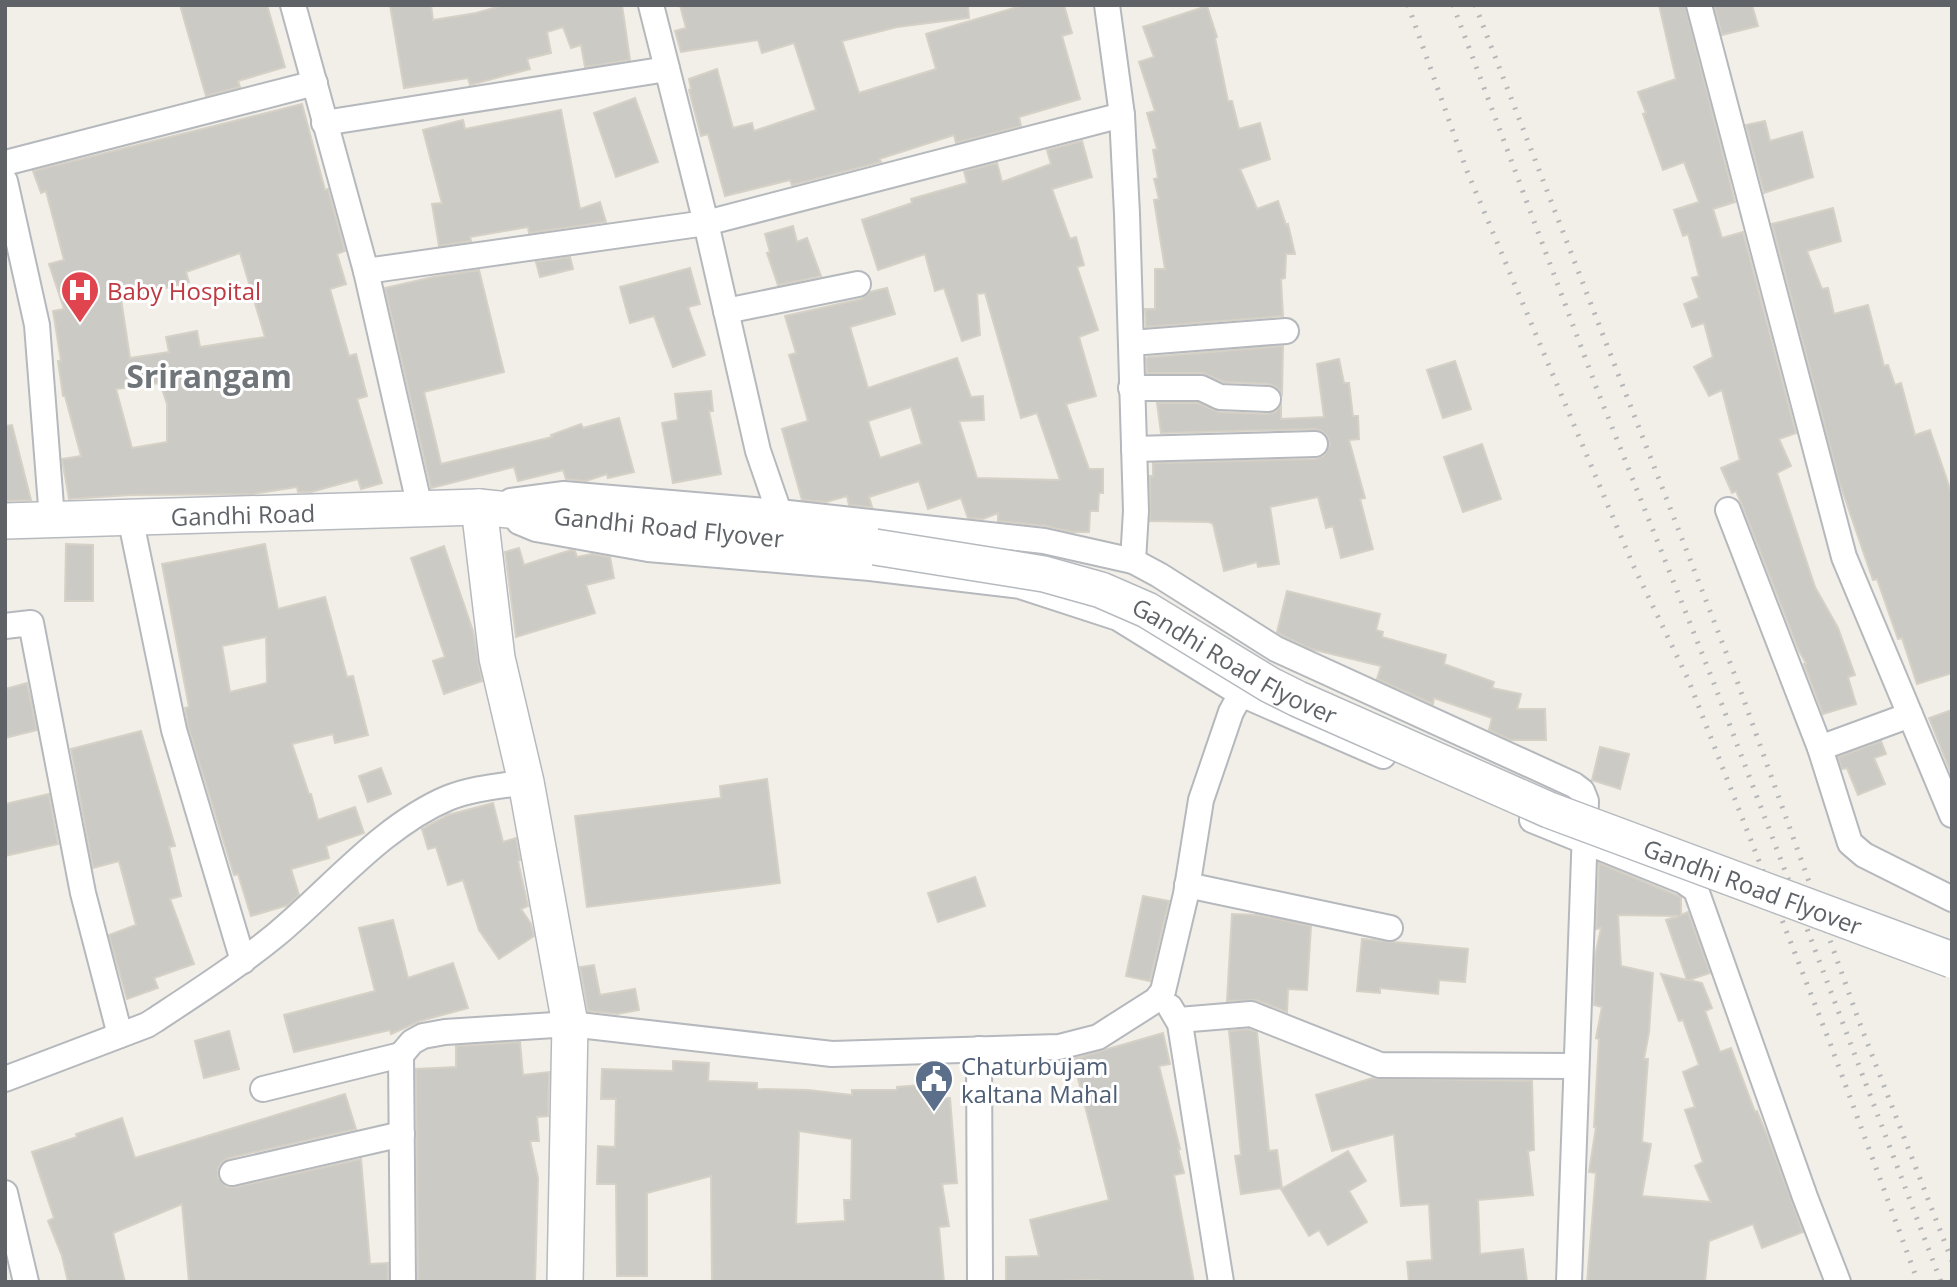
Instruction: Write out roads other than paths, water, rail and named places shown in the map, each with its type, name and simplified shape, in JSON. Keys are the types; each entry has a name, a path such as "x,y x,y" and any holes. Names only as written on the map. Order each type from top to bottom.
{"main road":[{"name":"Gandhi Road","path":"5,521 479,507"},
{"name":"Gandhi Road Flyover","path":"479,507 875,547 1044,574 1101,590 1147,610 1270,685 1298,699 1549,810 1952,960"},
{"path":"479,507 497,657 524,772 570,1024 565,1282"}],"street":[{"path":"293,5 366,271 420,508"},
{"path":"652,5 706,223 758,451 779,512"},
{"path":"1107,5 1122,115 1135,449 1136,511 1133,561"},
{"path":"1699,5 1844,557 1952,815"},
{"path":"324,123 667,69"},
{"path":"5,163 315,83"},
{"path":"366,271 706,223 1122,115"},
{"path":"5,181 37,325 52,519"},
{"path":"726,311 858,284"},
{"path":"1131,343 1286,331"},
{"path":"1131,388 1200,388 1220,397 1268,399"},
{"path":"1135,449 1315,444"},
{"path":"479,507 536,496 564,494 779,512 1044,541 1133,561 1160,575 1276,649 1574,785 1582,791 1586,801 1569,1282"},
{"path":"479,507 536,529 648,549 870,568 1020,586 1118,618 1241,694 1584,843 1683,881 1698,894 1805,1197 1838,1282"},
{"path":"1728,510 1820,748 1850,843 1864,855 1952,900"},
{"path":"130,517 174,730 243,961"},
{"path":"5,626 31,623 83,893 120,1035"},
{"path":"263,1088 401,1055 412,1042 424,1036 570,1024 832,1054 1059,1047 1098,1037 1161,996 1187,885 1201,800 1231,712 1241,694"},
{"path":"1820,748 1910,715"},
{"path":"5,1079 147,1026 243,961 278,933 363,855 436,804 524,772"},
{"path":"1187,885 1390,928"},
{"path":"1161,996 1179,1020 1221,1282"},
{"path":"1179,1020 1251,1014 1380,1065 1576,1066"},
{"path":"979,1049 980,1282"},
{"path":"401,1055 403,1282"},
{"path":"232,1173 402,1134"},
{"path":"5,1193 11,1253 26,1282"}],"railway":[{"path":"1408,5 1467,171 1633,565 1688,679 1830,1043 1918,1282"},
{"path":"1453,5 1598,392 1713,681 1941,1282"},
{"path":"1475,5 1736,678 1860,1024 1952,1261"}],"place":[{"name":"Baby Hospital","path":"80,324"},
{"name":"Chaturbujam kaltana Mahal","path":"934,1113"}],"district":[{"name":"Srirangam","path":"209,375"}]}
